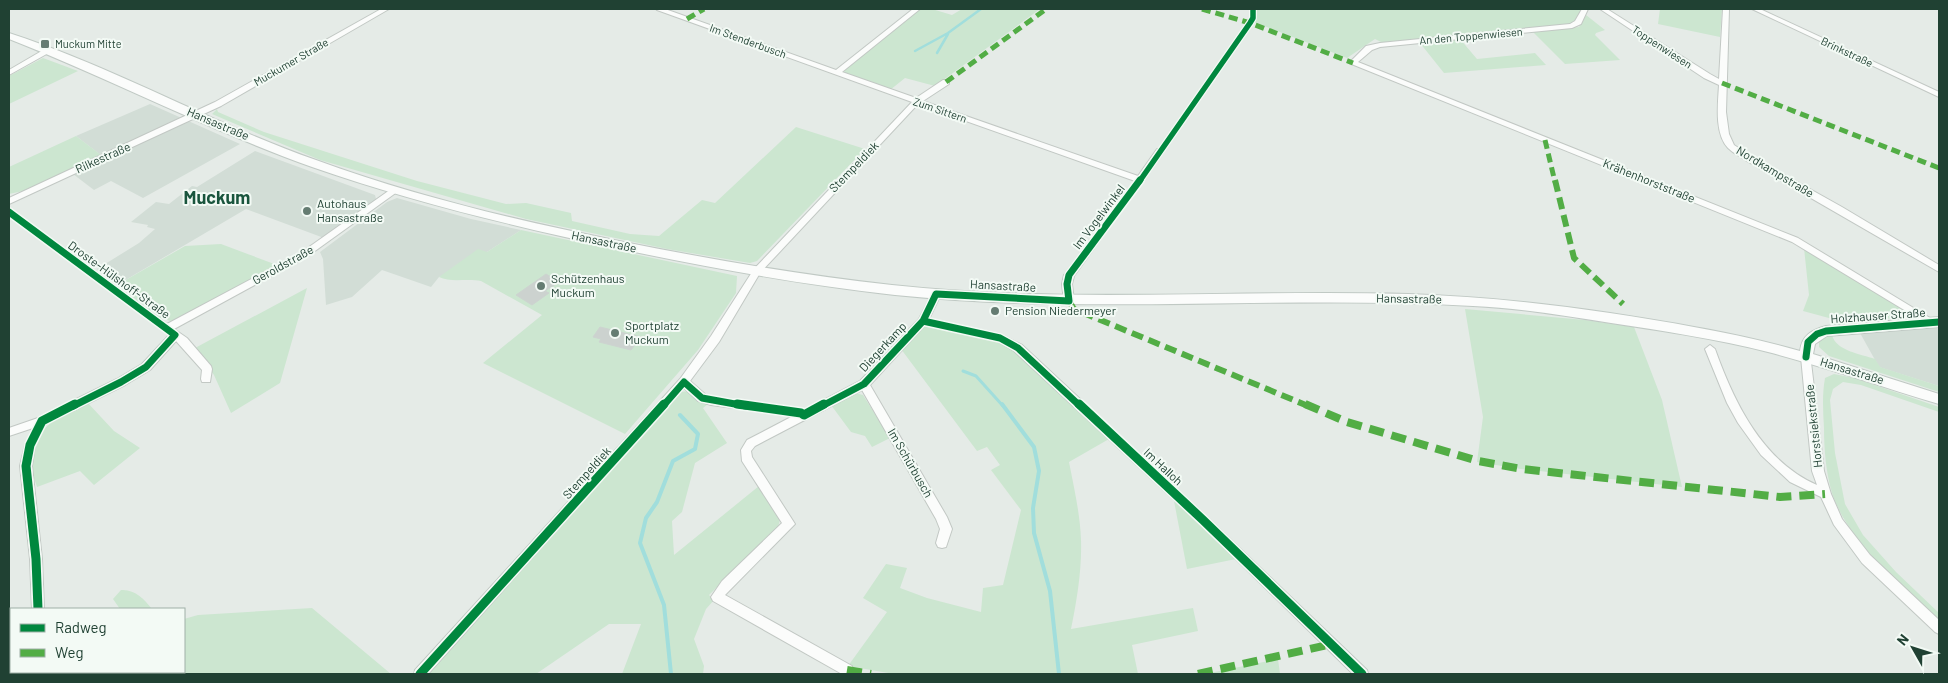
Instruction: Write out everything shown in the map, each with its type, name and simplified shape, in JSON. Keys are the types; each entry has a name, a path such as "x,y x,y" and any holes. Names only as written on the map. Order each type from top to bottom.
{"main road":[{"name":"Hansastraße","path":"9,36 294,157 394,190 520,225 757,272 936,294 1069,300 1370,298 1476,301 1562,310 1695,331 1806,357 1939,399"},
{"name":"Holzhauser Straße","path":"1806,357 1808,342 1817,334 1826,331 1936,322"}],"street":[{"name":"Muckumer Straße","path":"196,115 386,9"},
{"name":"Im Stenderbusch","path":"659,9 837,73"},
{"path":"837,73 917,9"},
{"name":"An den Toppenwiesen","path":"1353,63 1369,48 1380,45 1572,26 1578,22 1585,9"},
{"name":"Toppenwiesen","path":"1603,9 1707,76 1722,83"},
{"name":"Nordkampstraße","path":"1726,9 1722,112 1725,134 1738,152 1939,269"},
{"name":"Brinkstraße","path":"1755,9 1939,95"},
{"path":"9,73 48,51"},
{"name":"Krähenhorststraße","path":"1353,63 1795,240 1936,322"},
{"name":"Zum Sittern","path":"837,73 1140,180"},
{"name":"Stempeldiek","path":"420,674 684,382 715,339 757,272 916,102 946,82"},
{"name":"Rilkestraße","path":"9,201 196,115"},
{"name":"Im Vogelwinkel","path":"1069,300 1067,284 1070,275 1160,151"},
{"name":"Geroldstraße","path":"171,332 305,254 394,190"},
{"name":"Droste-Hülshoff-Straße","path":"9,212 183,341 207,369 206,379"},
{"name":"Diegerkamp","path":"847,670 717,597 726,585 789,524 746,458 746,450 752,443 864,384 923,321 936,294"},
{"name":"Im Halloh","path":"923,321 1000,338 1018,348 1204,520 1362,674"},
{"name":"Droste-Hülshoff-Straße","path":"9,432 42,421 121,382 146,366 171,332"},
{"name":"Horstsiekstraße","path":"1710,349 1722,386 1748,432 1794,480 1825,494"},
{"name":"Horstsiekstraße","path":"1806,357 1818,471 1825,494 1838,522 1866,559 1939,628"},
{"path":"684,382 702,398 711,401 801,413 804,416"},
{"name":"Im Schürbusch","path":"864,384 942,517 946,529 942,544"},
{"path":"38,608 36,559 26,466 30,445 42,421"}],"shaded area":[{"path":"150,104 240,144 143,198 111,181 94,190 73,174 106,159 76,136"},
{"path":"255,151 375,195 376,199 324,238 246,209 117,285 97,269 139,243 155,229 147,227 148,225 131,222 156,202 169,204 192,186 197,187"},
{"path":"397,198 471,219 521,230 487,252 439,277 431,287 382,270 352,297 326,305 323,259 320,252 387,202"},
{"path":"1939,329 1939,386 1879,367 1860,333"}],"green space":[{"path":"920,9 932,9 952,15 962,9 1040,9 935,86 905,78 890,90 842,74 847,66"},
{"path":"1257,9 1582,9 1576,21 1571,24 1383,43 1375,39 1347,58 1254,22"},
{"path":"1660,9 1722,9 1720,37 1658,24"},
{"path":"1586,15 1605,30 1595,35 1620,60 1565,64 1533,32 1579,27"},
{"path":"1460,39 1477,59 1535,53 1546,65 1444,73 1420,43"},
{"path":"43,58 78,71 9,104 9,76"},
{"path":"217,109 218,112 264,132 417,181 506,204 526,203 571,213 572,221 630,234 659,236 702,200 715,203 796,127 865,149 757,261 750,263 667,249 526,219 320,160 212,114"},
{"path":"76,136 101,155 23,191 9,194 9,167"},
{"name":"Sportplatz Muckum","path":"521,230 737,276 736,293 698,350 625,434 483,363 542,315 481,281 449,280 439,277 478,249 487,252"},
{"path":"221,244 277,265 171,321 160,318 117,285 185,246"},
{"path":"1804,248 1916,317 1840,321 1803,311 1809,295"},
{"path":"307,288 280,383 231,413 214,375 195,348"},
{"path":"1465,309 1585,320 1634,327 1662,400 1682,487 1521,469 1477,462 1483,417"},
{"path":"921,327 936,327 998,341 1015,352 1109,439 1069,462 1078,510 1081,540 1079,584 1071,629 1193,608 1198,631 1132,645 1138,674 894,674 848,666 887,612 863,598 886,564 907,568 900,588 927,598 981,612 983,588 1003,585 1021,510 991,470 1000,465 987,447 977,451 901,349"},
{"path":"1832,335 1838,345 1875,359 1880,367 1939,386 1939,392 1829,356 1819,347 1819,341"},
{"path":"1834,374 1854,378 1939,407 1939,412 1861,385 1843,382 1833,389 1830,400 1835,453 1845,504 1863,535 1896,572 1939,613 1939,622 1878,563 1863,546 1839,511 1830,485 1824,444 1824,384 1825,378"},
{"path":"688,391 709,403 703,408 727,443 695,463 682,512 672,521 674,555 759,486 780,520 778,527 709,595 714,600 706,609 694,639 704,666 703,674 622,674 641,624 609,624 536,674 427,674 681,392"},
{"path":"855,393 863,395 890,438 872,447 865,436 851,432 831,405"},
{"path":"87,402 114,431 140,448 94,485 80,471 37,487 31,463 36,440 49,424"},
{"path":"1174,501 1236,559 1187,569"},
{"path":"121,590 131,591 142,598 151,608 119,608 113,599"},
{"path":"312,608 391,674 59,673 185,673 185,619 198,615"},
{"path":"1278,659 1280,674 1205,674"}],"building":[{"name":"Schützenhaus Muckum","path":"546,274 559,282 545,291 549,293 532,305 516,295"},
{"path":"600,327 641,337 631,350 599,342 601,339 593,337"}],"waterway":[{"path":"915,51 948,33 981,9"},
{"path":"937,53 948,34"},
{"path":"963,371 976,376 1003,406"},
{"path":"1002,404 1034,447 1039,471 1033,508 1034,533 1050,591 1059,674"},
{"path":"671,674 664,605 640,543 646,518 657,502 673,461 695,449 698,434 680,415"}],"marked path":[{"path":"687,19 704,9"},
{"path":"946,82 1046,9"},
{"path":"1202,9 1250,23 1353,63"},
{"path":"1722,83 1939,168"},
{"path":"1545,140 1574,258 1623,304"},
{"path":"1069,301 1074,309 1347,422 1478,461 1522,469 1780,497 1825,494"},
{"path":"1198,674 1332,644"},
{"path":"847,670 871,674"}],"cycle path":[{"path":"420,674 684,382 702,398 711,401 801,413 804,415 864,384 923,321 936,294 1069,301 1067,284 1069,275 1140,180 1250,23 1253,18 1253,9"},
{"path":"9,212 175,335 146,367 121,382 42,421 30,445 26,466 36,559 38,608"},
{"path":"923,321 1000,338 1018,348 1203,520 1362,674"},
{"path":"1806,357 1808,342 1817,334 1826,331 1939,322"}],"place":[{"name":"Muckum Mitte","path":"45,44"},
{"name":"Autohaus Hansastraße","path":"307,211"},
{"name":"Schützenhaus Muckum","path":"541,286"},
{"name":"Pension Niedermeyer","path":"995,311"},
{"name":"Sportplatz Muckum","path":"615,333"}],"district":[{"name":"Muckum","path":"217,198"}]}
